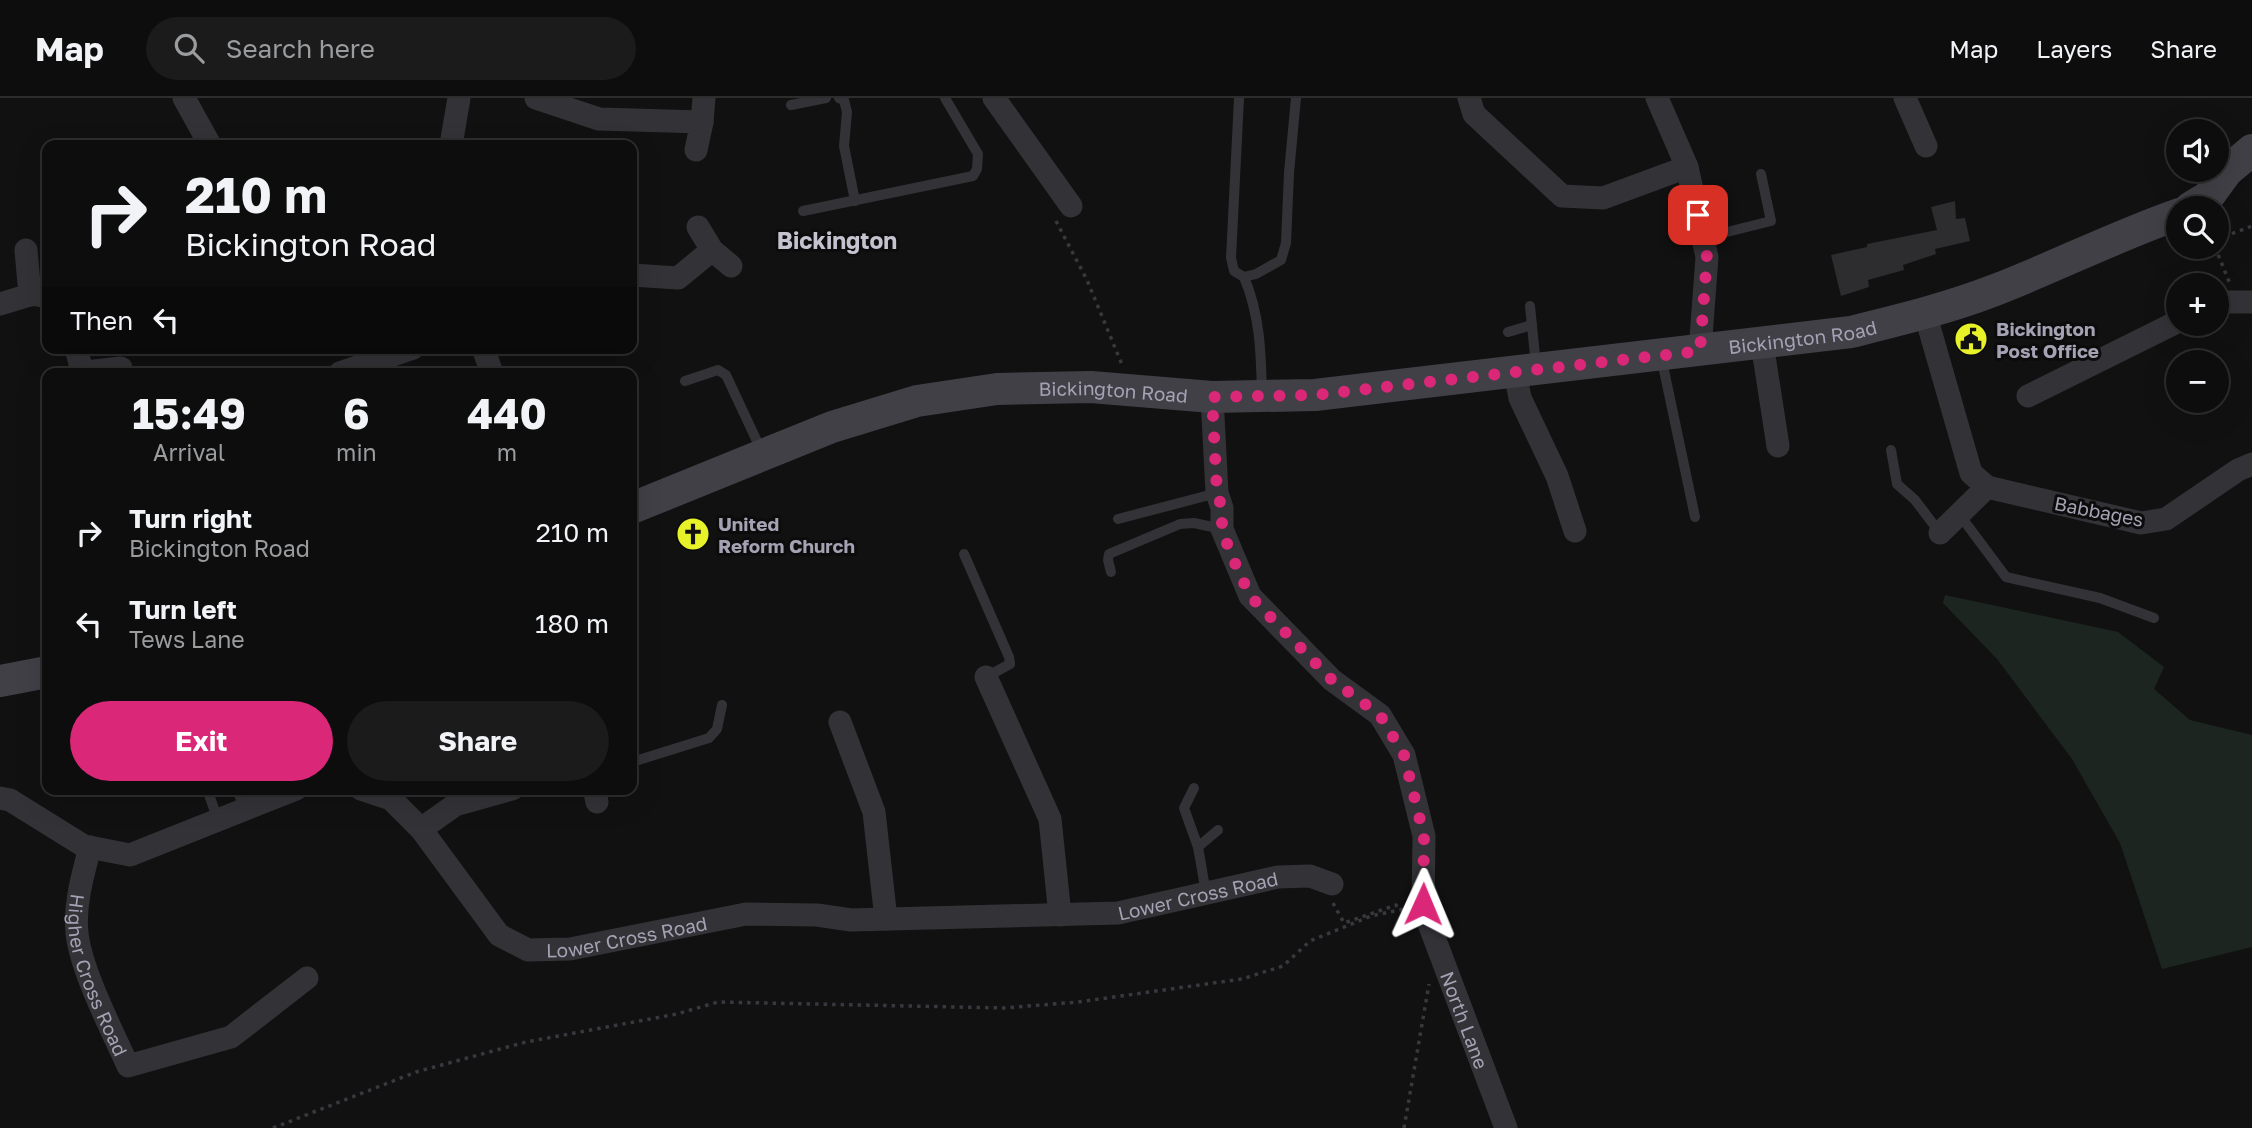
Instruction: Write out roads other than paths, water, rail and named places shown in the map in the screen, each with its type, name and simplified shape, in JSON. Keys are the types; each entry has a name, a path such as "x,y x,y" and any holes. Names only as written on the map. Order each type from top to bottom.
{"main road":[{"path":"2209,196 2227,171 2252,150"},
{"name":"Bickington Road","path":"637,506 832,427 917,401 997,389 1091,387 1212,397 1315,395 1851,332 1925,313 1994,290 2122,234 2166,219"},
{"path":"0,681 42,673"}],"street":[{"path":"184,98 208,140"},
{"path":"452,140 459,98"},
{"path":"536,98 599,119 702,122"},
{"path":"696,150 704,98"},
{"path":"993,98 1062,212"},
{"path":"1469,98 1474,114 1562,196 1603,198 1687,167"},
{"path":"1657,98 1687,167 1707,257 1700,351"},
{"path":"1905,98 1926,146"},
{"path":"698,227 712,250 731,266"},
{"path":"0,304 39,296 26,250"},
{"path":"637,275 678,278 712,250"},
{"path":"1925,313 1972,472 1987,487 1940,533"},
{"path":"2028,396 2166,327"},
{"path":"1762,344 1778,446"},
{"path":"355,368 395,354"},
{"path":"1526,371 1520,398 1557,476 1575,531"},
{"name":"North Lane","path":"1212,397 1217,493 1222,508 1222,529 1250,596 1332,680 1380,715 1404,755 1424,836 1423,904 1506,1128"},
{"name":"Babbages","path":"1987,487 2141,523 2166,519 2245,467"},
{"path":"986,677 1050,819 1060,915"},
{"path":"840,722 874,812 886,919"},
{"path":"0,798 10,800 84,846 130,855 218,820 241,799 263,795"},
{"name":"Lower Cross Road","path":"379,795 391,799 421,829 499,935 528,950 570,949 746,914 817,915 851,920 1118,913 1278,877 1310,876 1326,882"},
{"path":"421,829 455,805 491,795"},
{"name":"Higher Cross Road","path":"90,847 78,896 77,933 85,965 128,1066 231,1037 307,978"}],"lane":[{"path":"791,105 826,98"},
{"path":"839,98 844,100 847,112 844,146 855,201"},
{"path":"803,211 972,176 977,169 978,154 945,98"},
{"path":"1239,98 1231,258 1234,271 1244,276 1256,274 1272,266 1281,260 1284,251 1296,98"},
{"path":"1703,239 1772,221 1761,174"},
{"path":"1244,276 1255,301 1260,332 1262,396"},
{"path":"1526,371 1532,325 1530,306"},
{"path":"1508,332 1532,325"},
{"path":"1660,355 1695,517"},
{"path":"685,380 718,370 726,375 763,454"},
{"path":"1891,450 1897,484 1915,500 1940,533"},
{"path":"1118,519 1217,493"},
{"path":"1959,514 2006,576 2100,598 2154,618"},
{"path":"1111,572 1109,554 1180,524 1194,523 1222,529"},
{"path":"964,554 1010,664 986,677"},
{"path":"637,760 709,738 717,729 722,705"},
{"path":"1194,788 1184,808 1198,847 1206,893"},
{"path":"209,795 218,820"},
{"path":"1198,847 1218,830"}],"place":[{"name":"Bickington Post Office","path":"1971,339"},
{"name":"United Reform Church","path":"693,534"}],"district":[{"name":"Bickington","path":"837,240"}]}
